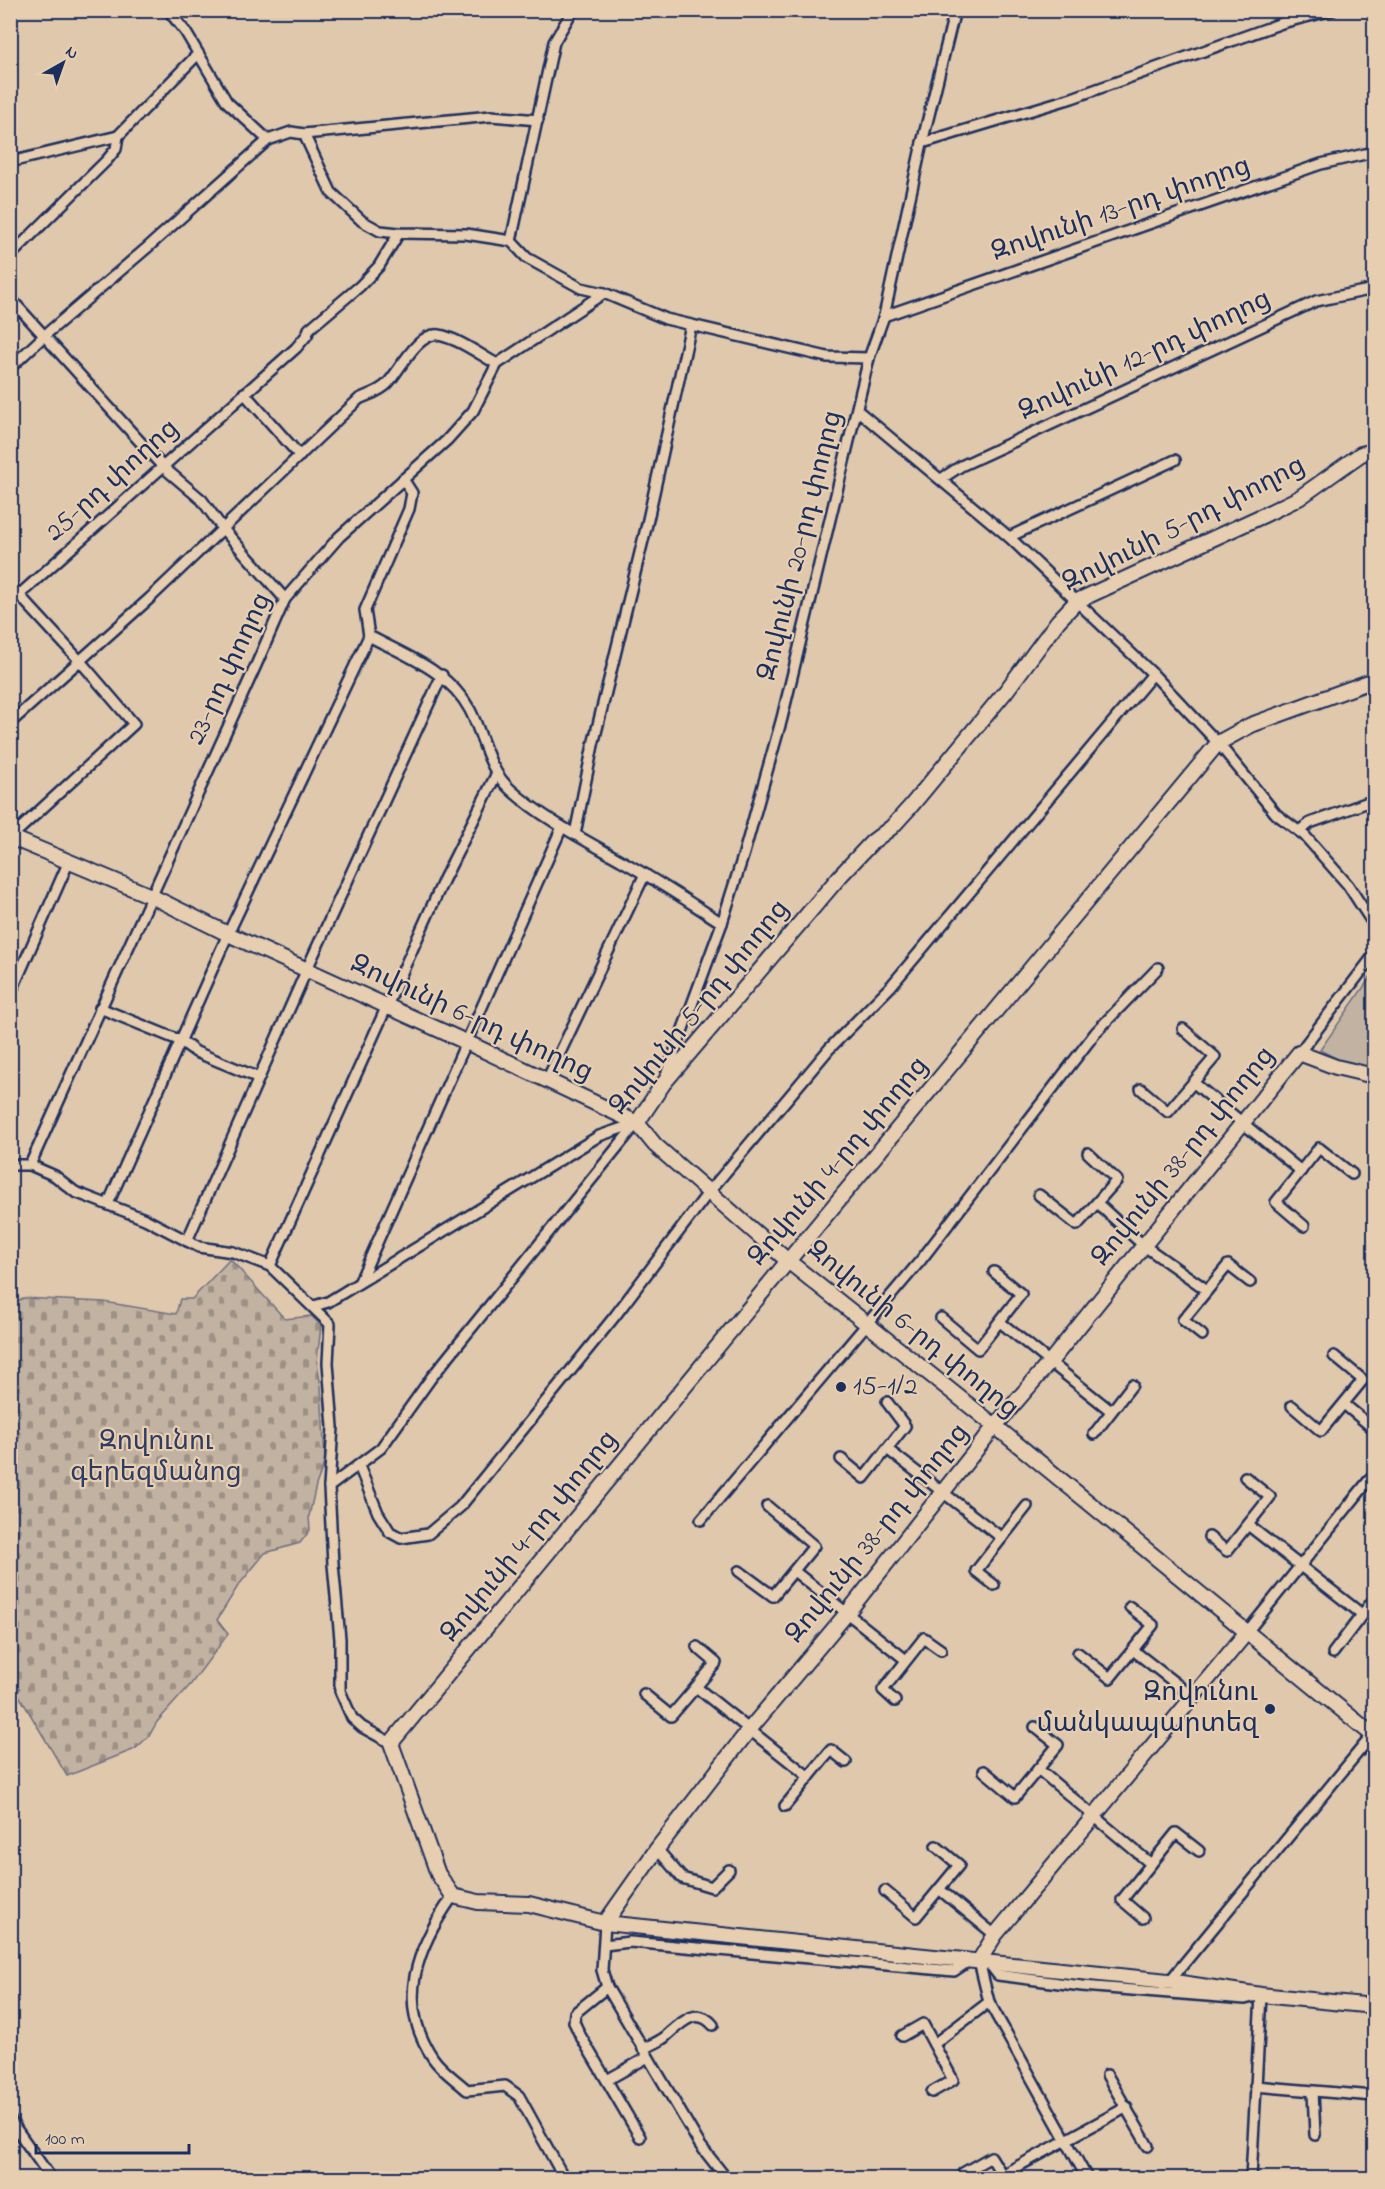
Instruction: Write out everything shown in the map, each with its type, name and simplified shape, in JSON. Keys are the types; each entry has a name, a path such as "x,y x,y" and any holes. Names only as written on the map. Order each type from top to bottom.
{"street":[{"path":"168,10 185,31 227,102 268,140"},
{"path":"512,241 554,42 573,10"},
{"name":"Զովունի 20-րդ փողոց","path":"663,1084 722,923 782,718 869,358 884,316 922,143 955,10"},
{"path":"922,143 1072,98 1282,23 1333,10"},
{"path":"10,162 118,136 198,54"},
{"path":"10,368 268,140 291,132 304,134 491,116 538,120"},
{"path":"304,134 331,192 362,221 380,231 466,234 512,241 527,258 581,288 604,293 666,320 826,357 869,358"},
{"path":"10,256 107,160 116,149 118,136"},
{"name":"Զովունի 13-րդ փողոց","path":"884,316 1321,164 1374,152"},
{"name":"25-րդ փողոց","path":"10,603 296,348 309,329 360,286 379,266 399,233"},
{"name":"Զովունի 12-րդ փողոց","path":"941,479 961,466 1316,301 1374,289"},
{"name":"23-րդ փողոց","path":"30,1165 285,599 339,537 447,440 473,411 497,364 604,293"},
{"path":"10,298 163,467 202,500 223,529 285,599"},
{"path":"575,834 593,745 645,536 691,325"},
{"path":"10,723 149,599 359,399 375,394 388,383 408,355 428,337 436,334 450,339 497,364"},
{"path":"244,393 300,456"},
{"path":"857,410 1009,537 1153,674 1218,743 1276,814 1299,831 1348,885 1374,925"},
{"name":"Զովունի 5-րդ փողոց","path":"329,1487 381,1448 431,1378 637,1124 663,1084 841,875 911,806 1006,692 1058,621 1077,601 1299,498 1361,454 1374,451"},
{"path":"1009,537 1175,460"},
{"path":"108,1204 228,934 369,636 365,610 409,509 412,493 403,479"},
{"path":"10,585 134,724 11,837"},
{"path":"369,636 442,675 470,710 496,775 512,791 562,827 645,874 722,923"},
{"path":"359,1466 378,1513 390,1532 401,1538 428,1534 460,1507 615,1316 708,1193 829,1049 891,986 1153,674"},
{"path":"187,1240 307,969 442,675"},
{"name":"Զովունի 4-րդ փողոց","path":"391,1743 1218,743 1251,725 1374,680"},
{"path":"270,1266 444,879 496,775"},
{"path":"1299,831 1310,823 1374,800"},
{"path":"360,1281 562,827"},
{"name":"Զովունի 6-րդ փողոց","path":"11,837 151,896 637,1124 655,1145 788,1261 995,1426 1374,1735"},
{"path":"10,995 69,861"},
{"path":"547,1080 645,874"},
{"name":"Զովունի 38-րդ փողոց","path":"606,1923 657,1849 749,1730 848,1612 995,1426 1050,1362 1299,1053 1374,956"},
{"path":"701,1520 921,1260 1096,1032 1158,968"},
{"path":"100,1008 181,1041 196,1052 259,1078"},
{"path":"1142,1089 1168,1112 1215,1057 1183,1029"},
{"path":"1299,1053 1336,1067 1374,1076"},
{"path":"1194,1083 1301,1171"},
{"path":"314,1306 328,1302 598,1136 637,1124"},
{"path":"1304,1226 1276,1202 1319,1148 1352,1174"},
{"path":"1039,1195 1077,1225 1117,1180 1089,1153"},
{"path":"10,1165 30,1165 55,1176 75,1192 145,1219 199,1247 233,1252 270,1266 314,1306 330,1324 328,1363 333,1427 329,1487 340,1639 340,1691 352,1718 362,1727 391,1743 438,1874 453,1896 478,1902 529,1904 606,1923 979,1961 1166,1987 1374,2006"},
{"path":"1097,1203 1143,1245 1208,1290"},
{"path":"1202,1335 1183,1320 1228,1265 1250,1282"},
{"path":"941,1318 978,1349 1021,1294 994,1272"},
{"path":"999,1322 1111,1411"},
{"path":"1292,1406 1321,1431 1344,1404 1363,1380 1334,1356"},
{"path":"1094,1434 1132,1385"},
{"path":"841,1459 864,1478 905,1426 887,1402"},
{"path":"1344,1404 1374,1429"},
{"path":"887,1449 1002,1538"},
{"path":"604,1945 630,1942 954,1971 979,1961 995,1935 1301,1567 1374,1474"},
{"path":"1209,1536 1227,1551 1270,1497 1245,1477"},
{"path":"740,1571 773,1596 814,1546 766,1506"},
{"path":"994,1586 976,1571 1027,1506"},
{"path":"1248,1525 1363,1614"},
{"path":"794,1571 906,1660"},
{"path":"1333,1653 1374,1599"},
{"path":"1078,1653 1110,1678 1153,1625 1130,1607"},
{"path":"896,1701 883,1690 924,1638 941,1650"},
{"path":"644,1694 671,1716 716,1664 697,1647"},
{"path":"1133,1650 1193,1697"},
{"path":"696,1687 809,1777"},
{"path":"984,1771 1015,1797 1058,1745 1035,1726"},
{"path":"1166,1987 1374,1735"},
{"path":"785,1806 831,1750 846,1762"},
{"path":"1038,1768 1151,1864"},
{"path":"1143,1918 1122,1900 1176,1833 1199,1851"},
{"path":"885,1891 915,1917 959,1865 936,1846"},
{"path":"657,1849 682,1878 712,1887 729,1870"},
{"path":"939,1888 995,1935"},
{"path":"453,1896 423,1944 412,1988 416,2027 434,2060 466,2090 505,2085 519,2096 564,2178"},
{"path":"606,1923 602,1970 607,1988 700,2145 726,2178"},
{"path":"979,1961 989,2002 1088,2178"},
{"path":"607,1988 575,2013 574,2022 580,2036 640,2136"},
{"path":"1251,2178 1254,2086 1261,1995"},
{"path":"934,2044 989,2002"},
{"path":"607,2080 665,2038 674,2026 699,2015 706,2016 713,2025"},
{"path":"902,2036 923,2024 934,2044 952,2080 932,2092"},
{"path":"1107,2074 1148,2145"},
{"path":"1254,2086 1374,2096"},
{"path":"1313,2092 1315,2134"},
{"path":"963,2173 991,2157 1003,2177 1126,2107"},
{"path":"10,2120 51,2178"}],"green space":[{"path":"1374,972 1374,1072 1349,1065 1320,1050"},
{"name":"Զովունու գերեզմանոց","path":"230,1259 285,1319 311,1316 321,1325 317,1362 321,1387 325,1461 316,1485 309,1516 310,1530 300,1543 265,1553 238,1586 217,1620 228,1634 191,1684 157,1722 149,1736 135,1749 67,1776 17,1692 20,1689 17,1685 11,1684 11,1305 23,1298 104,1302 176,1314 180,1299 192,1299"}],"place":[{"name":"15-1/2","path":"841,1387"},
{"name":"Զովունու մանկապարտեզ","path":"1270,1709"}]}
